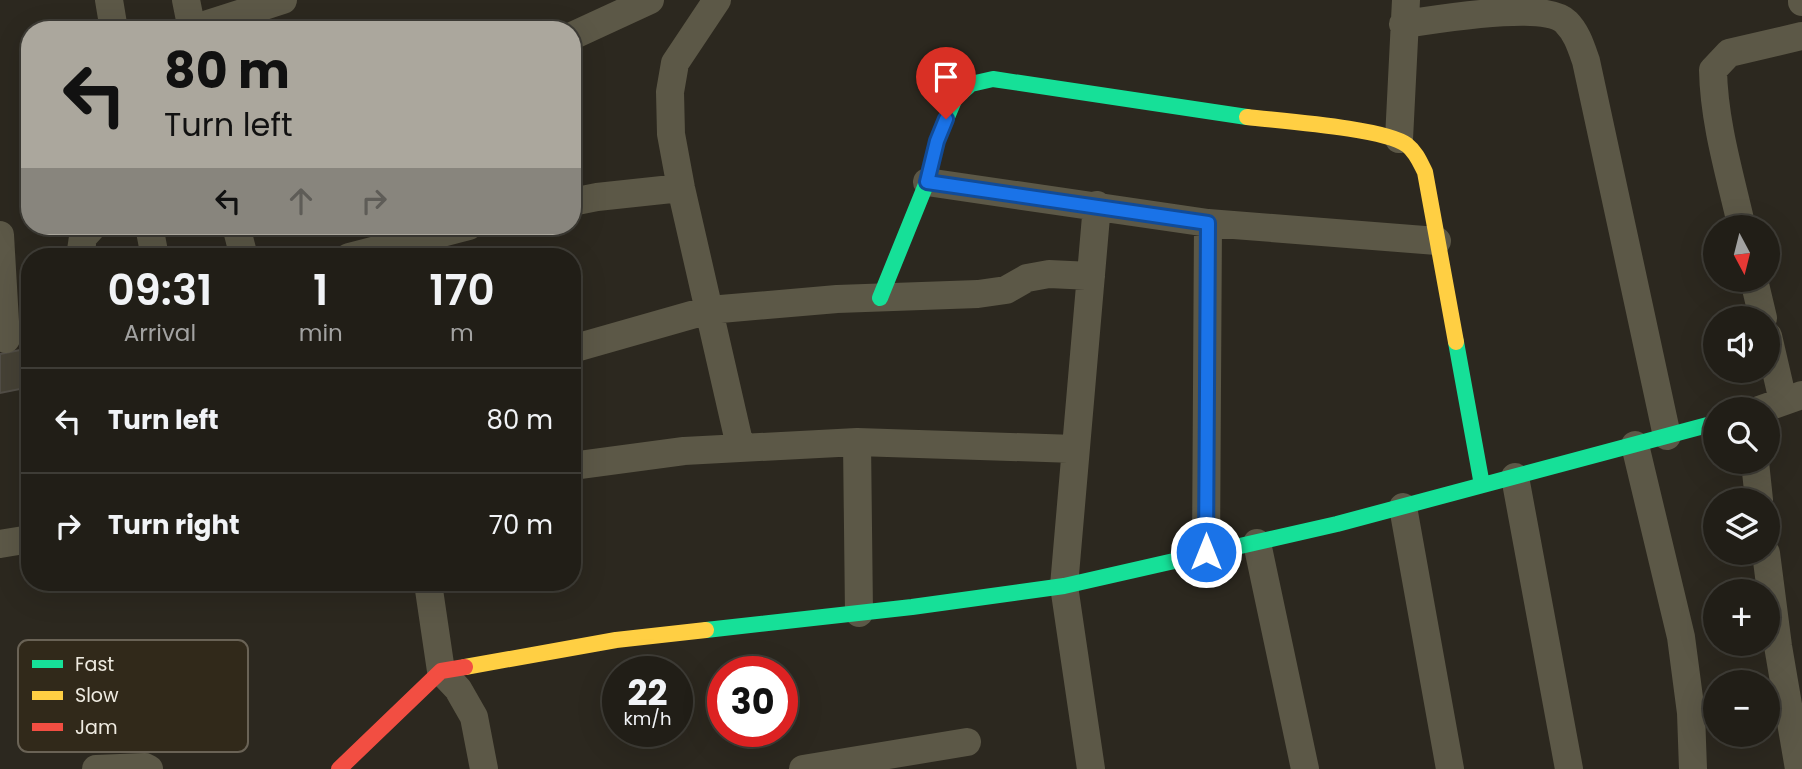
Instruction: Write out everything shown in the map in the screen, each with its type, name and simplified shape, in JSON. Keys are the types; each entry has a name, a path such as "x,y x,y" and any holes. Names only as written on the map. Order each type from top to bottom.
{"street":[{"path":"109,0 112,21"},
{"path":"186,0 190,21"},
{"path":"217,21 283,0"},
{"path":"581,32 650,0"},
{"path":"704,6 676,63 670,92 671,134 740,446"},
{"path":"1399,139 1405,12 1515,6 1540,12 1570,10 1586,61 1667,436"},
{"path":"1739,215 1719,131 1713,96 1713,70 1729,53 1802,36"},
{"path":"880,298 927,182 937,141 955,98 971,84 993,79 1183,109 1374,133 1399,139 1415,150 1425,172 1482,485"},
{"path":"927,182 1208,223 1437,240"},
{"path":"581,200 681,188"},
{"path":"1091,769 1064,586 1097,205"},
{"path":"1206,552 1208,223"},
{"path":"0,235 12,338"},
{"path":"384,248 434,235"},
{"path":"581,346 709,310 978,294 1006,290 1027,278 1049,274 1091,276"},
{"path":"1777,383 1781,402"},
{"path":"339,769 441,671 616,640 859,613 1064,586 1403,507 1703,426"},
{"path":"581,465 740,446 857,442 1075,449"},
{"path":"857,442 859,613"},
{"path":"1635,445 1681,636 1692,713 1693,769"},
{"path":"1516,477 1569,769"},
{"path":"1403,507 1450,769"},
{"path":"0,544 21,540"},
{"path":"1257,543 1306,769"},
{"path":"1769,565 1790,643 1799,769"},
{"path":"429,591 441,671 458,689 474,717 484,769"},
{"path":"803,769 967,742"},
{"path":"96,769 149,769"}],"building":[{"path":"21,350 21,389 0,393 0,354"}],"traffic: fast":[{"path":"880,298 927,182 937,141 955,98 971,84 993,79 1247,117"},
{"path":"1456,342 1482,485"},
{"path":"706,630 912,607 1064,586 1337,524 1703,426"}],"traffic: slow":[{"path":"1247,117 1377,134 1395,139 1410,148 1425,172 1456,342"},
{"path":"465,667 616,640 706,630"}],"traffic: jam":[{"path":"339,769 441,671 465,667"}],"route":[{"path":"946,119 937,141 927,182 1208,223 1206,552"}]}
